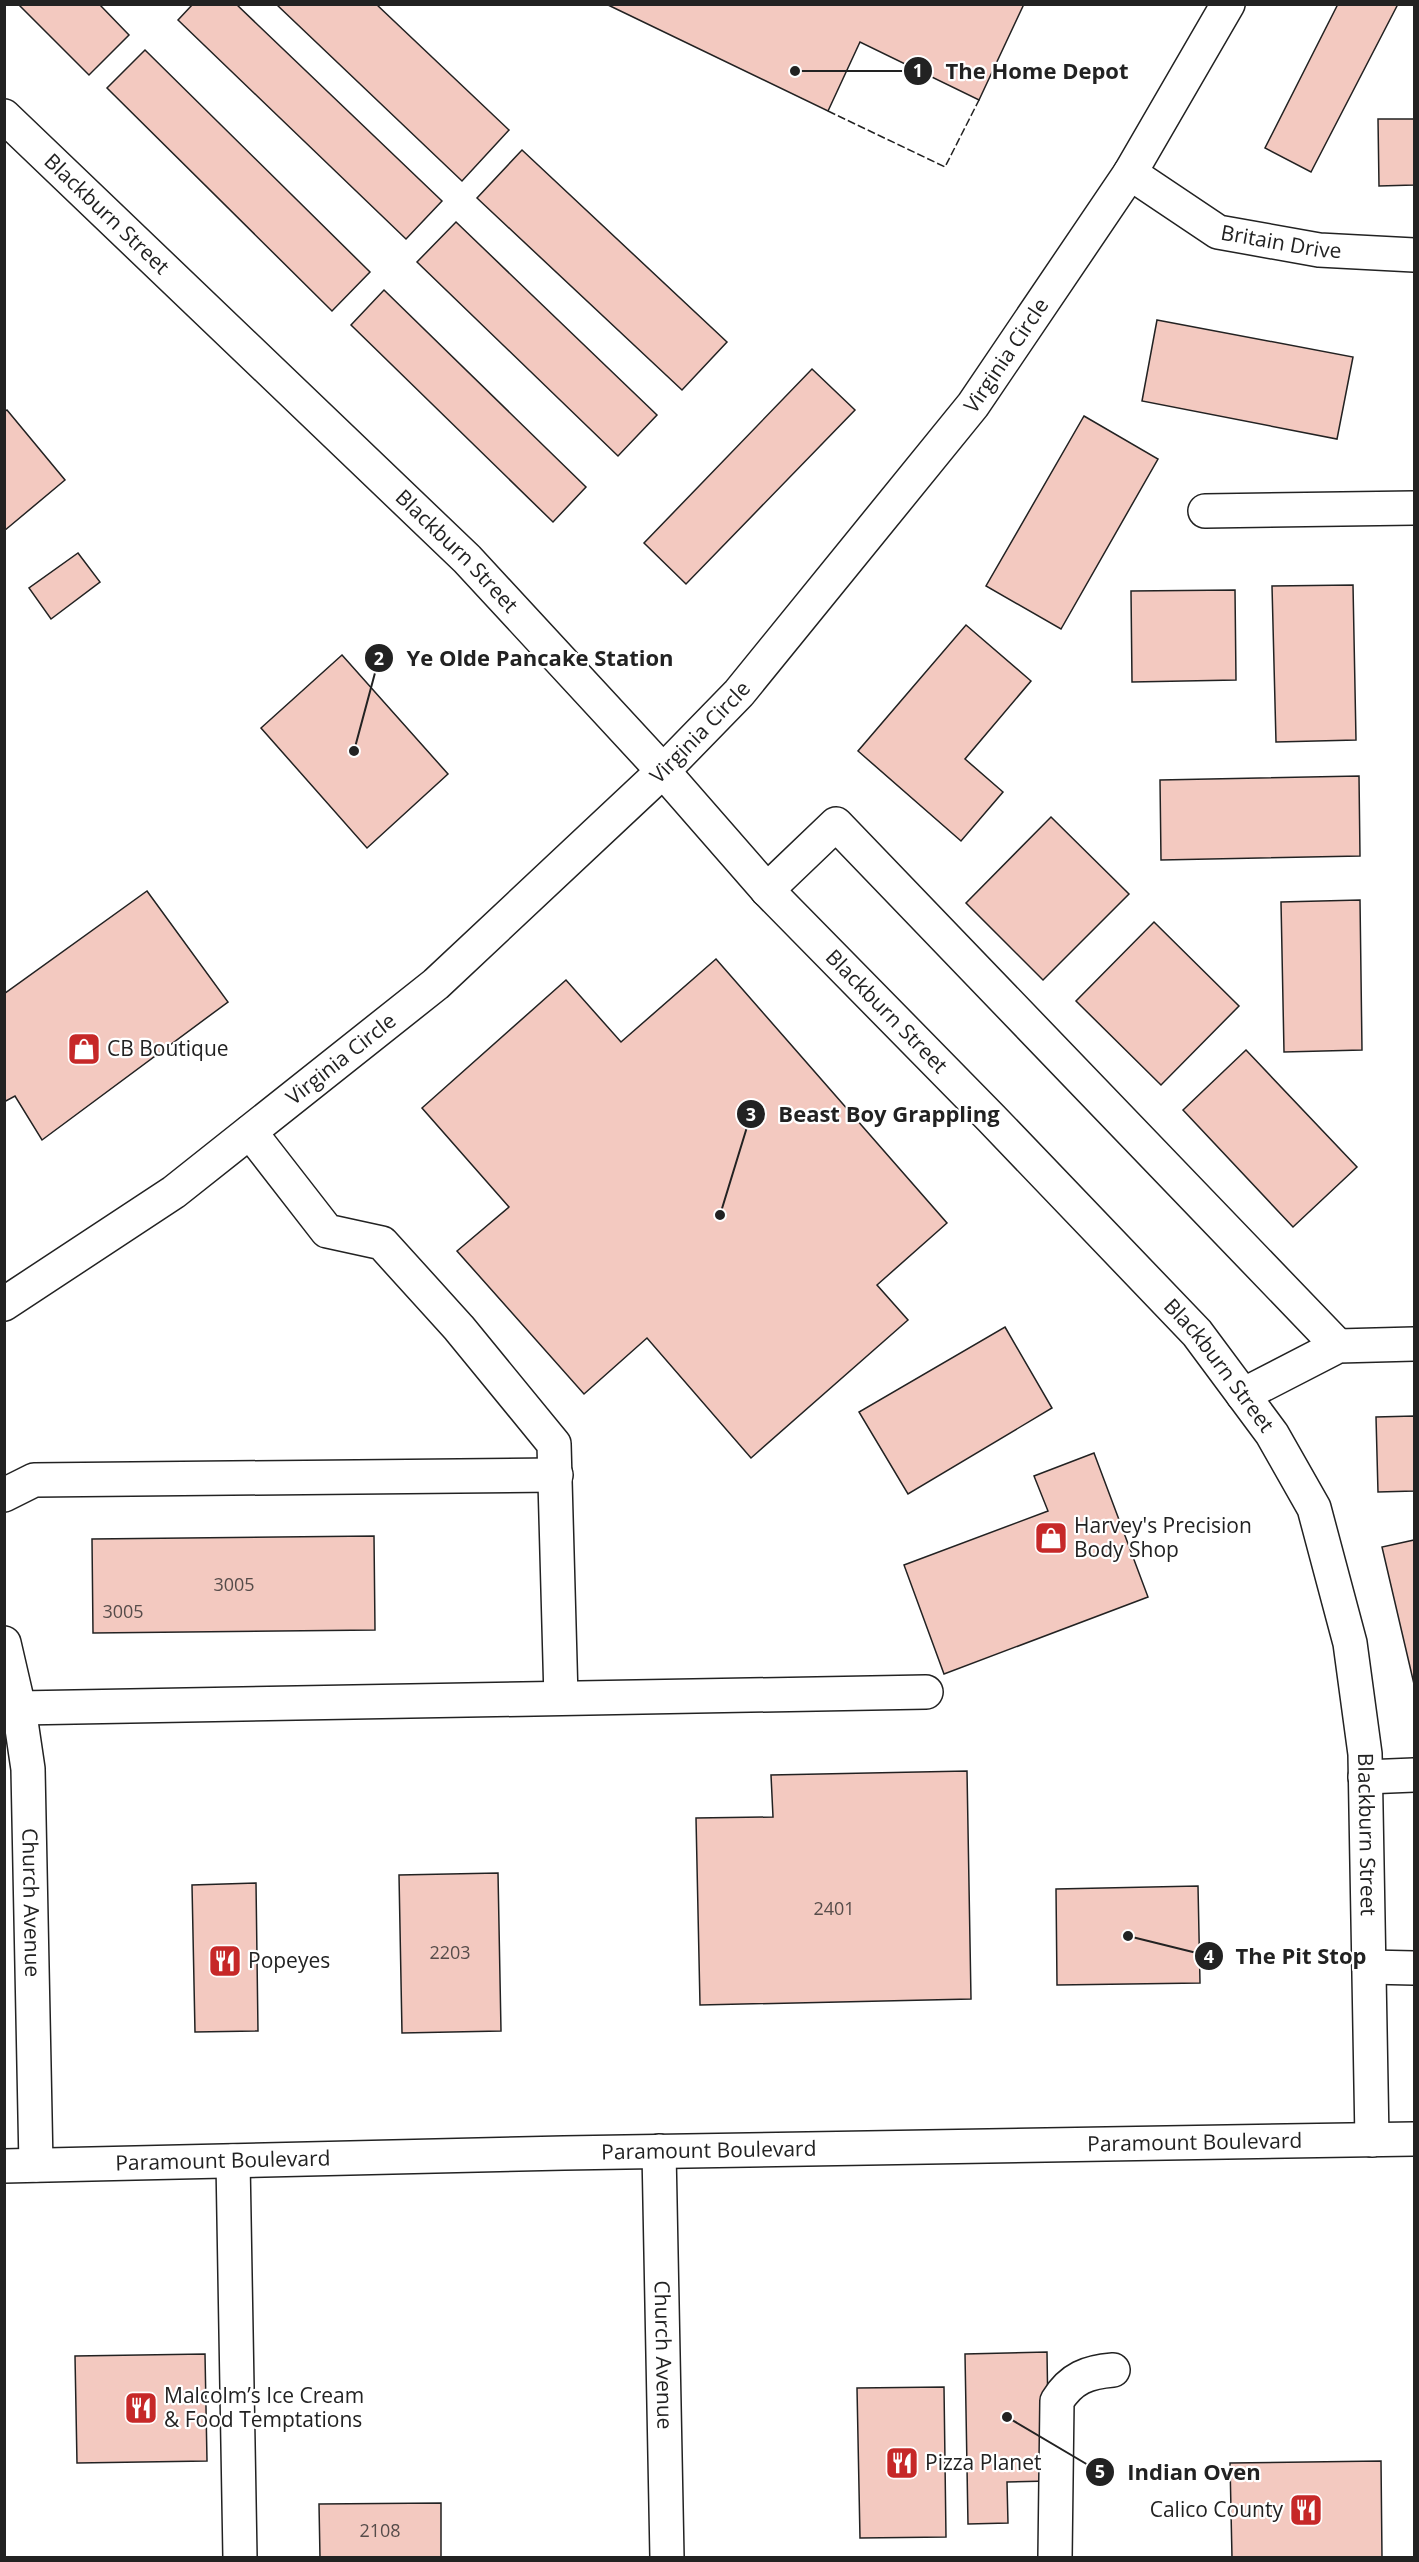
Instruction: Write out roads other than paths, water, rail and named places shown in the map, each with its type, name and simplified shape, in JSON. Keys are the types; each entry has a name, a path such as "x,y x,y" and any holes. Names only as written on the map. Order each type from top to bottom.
{"street":[{"name":"Virginia Circle","path":"4,1304 174,1192 436,984 663,771 739,693 973,405 1130,173 1228,4"},
{"name":"Blackburn Street","path":"4,116 467,559 663,771 766,890 983,1109 1197,1333 1272,1434 1314,1508 1350,1643 1365,1754 1372,2140"},
{"name":"Britain Drive","path":"1130,173 1218,232 1318,250 1414,255"},
{"path":"1205,511 1414,508"},
{"path":"766,890 836,824 1338,1346"},
{"path":"250,1132 327,1230 382,1243 459,1328 554,1444 561,1698"},
{"path":"1243,1395 1338,1346 1414,1344"},
{"path":"4,1495 34,1480 556,1475"},
{"name":"Church Avenue","path":"4,1643 19,1708 28,1769 30,1824 20,2166"},
{"path":"19,1708 926,1692"},
{"path":"1365,1777 1414,1775"},
{"path":"1369,1967 1414,1968"},
{"name":"Paramount Boulevard","path":"20,2166 659,2151 1414,2139"},
{"name":"Church Avenue","path":"659,2151 667,2558"},
{"path":"233,2161 240,2558"},
{"path":"1055,2558 1057,2401 1065,2388 1077,2378 1093,2372 1113,2370"}],"place":[{"name":"The Home Depot","path":"795,71"},
{"name":"Ye Olde Pancake Station","path":"354,751"},
{"name":"CB Boutique","path":"84,1049"},
{"name":"Beast Boy Grappling","path":"720,1215"},
{"name":"Harvey's Precision Body Shop","path":"1051,1538"},
{"name":"The Pit Stop","path":"1128,1936"},
{"name":"Popeyes","path":"225,1961"},
{"name":"Malcolm’s Ice Cream & Food Temptations","path":"141,2408"},
{"name":"Indian Oven","path":"1007,2417"},
{"name":"Pizza Planet","path":"902,2463"},
{"name":"Calico County","path":"1306,2510"}]}
